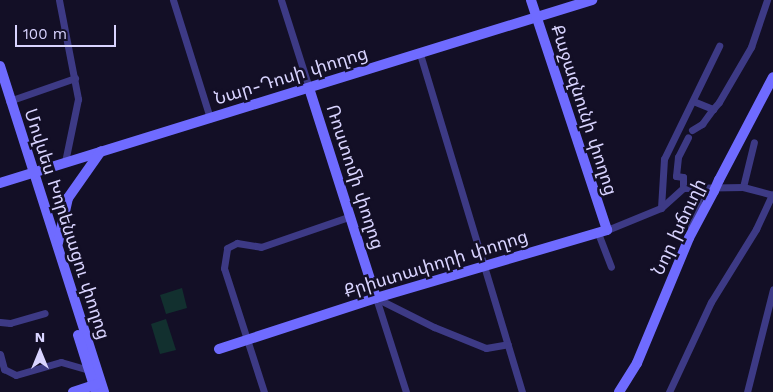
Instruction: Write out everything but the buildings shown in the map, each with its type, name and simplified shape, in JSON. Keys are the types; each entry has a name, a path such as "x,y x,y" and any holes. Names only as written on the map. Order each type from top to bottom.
{"main road":[{"name":"Քաջազնունի փողոց","path":"531,0 602,231"},
{"name":"Նար-Դոսի փողոց","path":"0,183 592,0"},
{"name":"Մովսես Խորենացու փողոց","path":"0,66 89,370 98,388"},
{"name":"Մովսես Խորենացու փողոց","path":"0,73 10,101"},
{"name":"Նոր խճուղի","path":"619,392 637,363 690,238 773,77"},
{"name":"Ռոստոմի փողոց","path":"309,88 376,298"},
{"path":"57,246 68,198 102,151"},
{"name":"Մովսես Խորենացու փողոց","path":"30,173 57,246 98,388"},
{"name":"Քրիստափորի փողոց","path":"219,349 376,298 602,231"},
{"path":"72,392 98,388"}],"street":[{"path":"58,0 75,78 78,104 65,162"},
{"path":"172,0 210,118"},
{"name":"Ռոստոմի փողոց","path":"281,0 309,88"},
{"path":"669,392 711,302 756,229 773,195 743,187 702,186 683,188 683,177 676,176 678,157 690,133 702,124 751,47 767,0"},
{"path":"661,208 664,159 719,46"},
{"path":"420,54 522,392"},
{"path":"10,101 75,78"},
{"path":"693,101 713,108"},
{"path":"743,187 754,142"},
{"path":"690,238 702,186"},
{"name":"Քրիստափորի փողոց","path":"602,231 661,208 683,188"},
{"path":"264,392 224,268 225,253 232,245 245,243 261,247 351,216"},
{"path":"602,231 611,267"},
{"path":"747,392 773,290"},
{"path":"376,298 428,324 486,348 508,344"},
{"name":"Ռոստոմի փողոց","path":"376,298 406,392"},
{"path":"0,322 10,324 45,313"},
{"path":"0,354 4,369 16,375 61,362 89,370"}],"green space":[{"path":"182,288 187,308 166,314 160,295"},
{"path":"166,319 176,350 160,354 151,324"}]}
